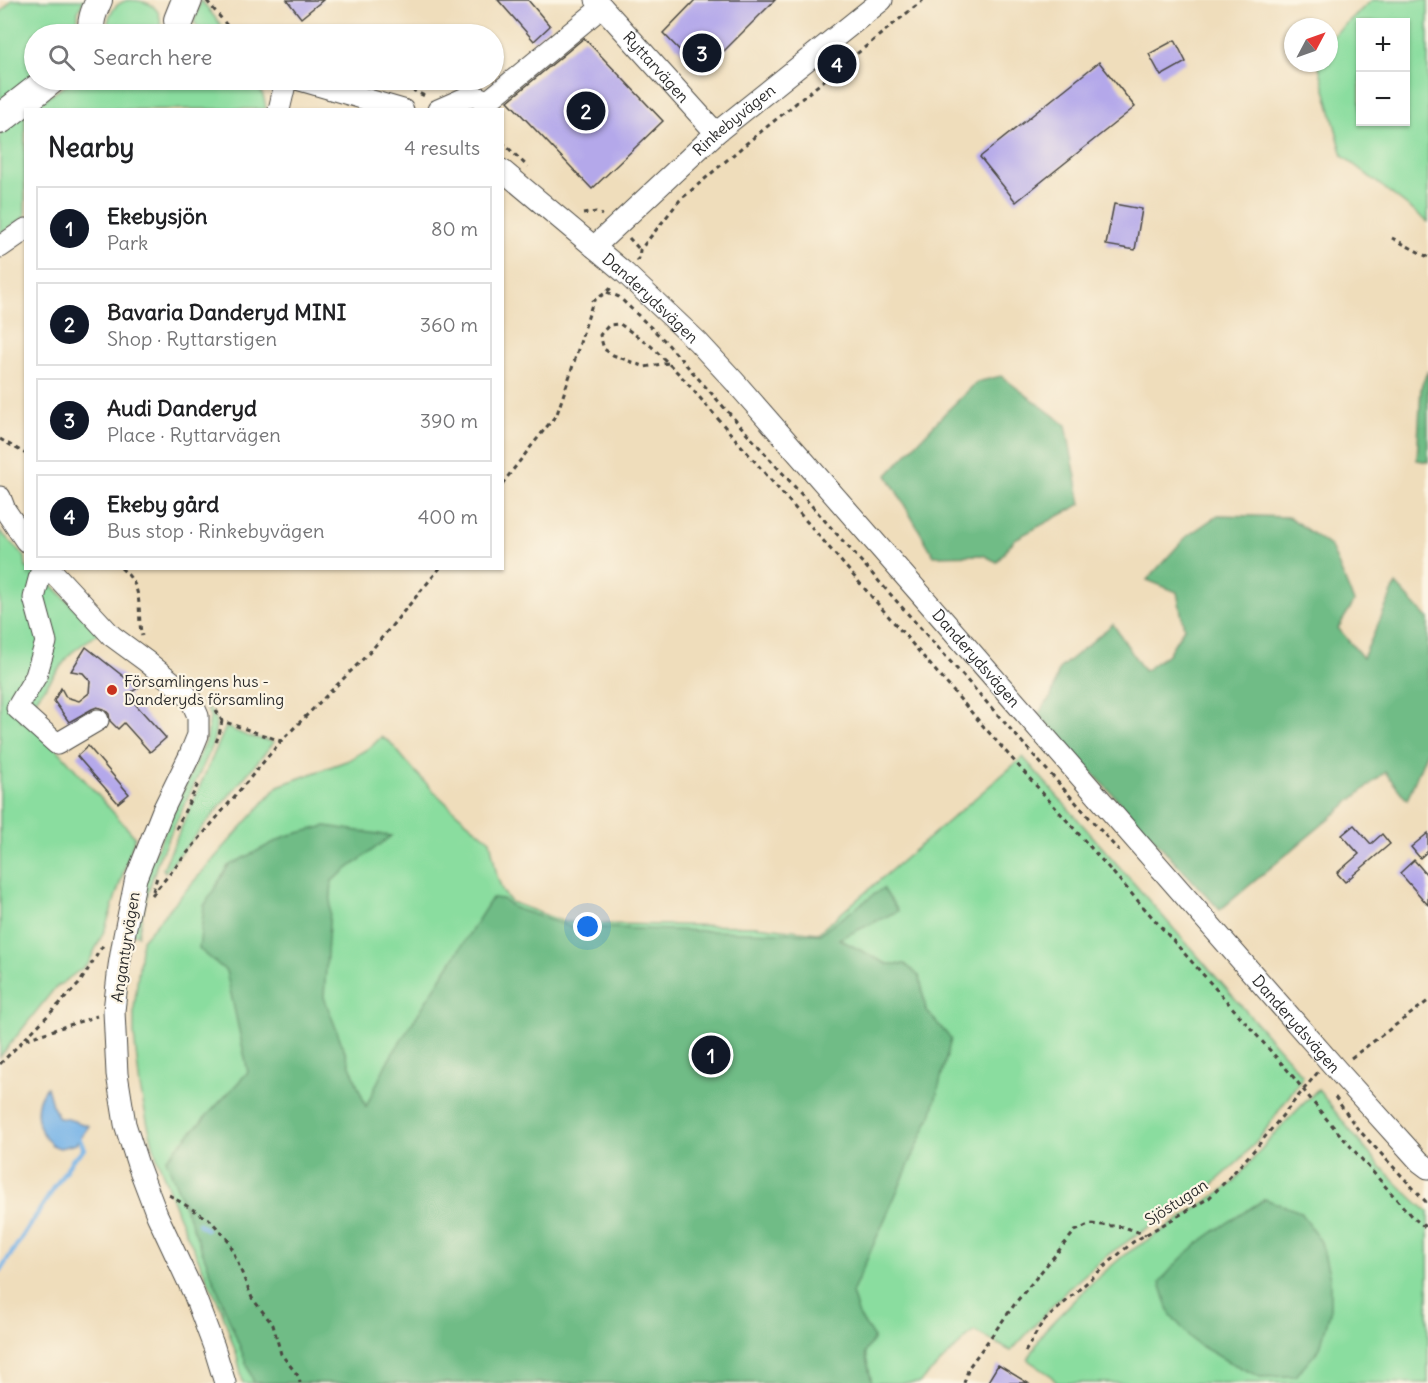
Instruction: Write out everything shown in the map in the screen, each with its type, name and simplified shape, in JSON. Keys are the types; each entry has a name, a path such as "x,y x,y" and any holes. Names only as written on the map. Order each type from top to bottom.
{"highway":[{"path":"0,119 37,90"}],"main road":[{"path":"92,24 93,13 99,0"}],"street":[{"name":"Rinkebyvägen","path":"594,247 716,133 882,0"},
{"name":"Ryttarvägen","path":"599,4 716,133"},
{"path":"504,88 538,61 599,4"},
{"path":"279,108 284,90"},
{"path":"335,90 397,108"},
{"path":"442,107 472,94 488,101 502,90"},
{"name":"Danderydsvägen","path":"504,172 669,314 735,382 1333,1065 1420,1162 1428,1168"},
{"path":"0,247 24,230"},
{"path":"0,496 5,510 24,538"},
{"path":"41,570 34,598 46,642 36,676 17,708 57,744 98,720"},
{"name":"Angantyrvägen","path":"51,570 112,636 182,690 191,700 198,716 198,735 163,810 136,878 119,966 114,1011 117,1074 125,1124 158,1215 194,1294 225,1383"}],"path":[{"path":"207,0 227,24"},
{"path":"581,214 596,212 610,218 640,250 680,200 923,0"},
{"path":"411,90 442,107"},
{"path":"504,144 533,172"},
{"path":"1392,238 1428,257"},
{"path":"504,481 557,414 592,301 608,292 619,297 664,340 1123,855"},
{"path":"668,363 645,367 613,355 604,349 600,335 609,325 620,324 651,346 668,363 1303,1089 1412,1217 1428,1229"},
{"path":"0,439 24,453"},
{"path":"153,893 281,741 369,653 438,570"},
{"path":"215,745 222,721"},
{"path":"174,836 197,784"},
{"path":"150,902 158,873"},
{"path":"0,1064 79,984 105,942 113,935 124,936"},
{"name":"Sjöstugan","path":"1025,1352 1042,1323 1133,1242 1209,1198 1256,1148 1303,1089 1333,1065 1428,1001"},
{"path":"24,1039 114,1011"},
{"path":"1333,1065 1325,1081 1331,1091 1357,1128 1428,1204"},
{"path":"170,1203 165,1193 210,1220 229,1241 252,1298 273,1325 281,1354 299,1377 300,1383"},
{"path":"964,1383 969,1367 1017,1300 1075,1231 1091,1224 1124,1227 1146,1235"}],"green space":[{"path":"12,0 84,0 78,12 77,24 24,24 24,86 0,107 0,13"},
{"path":"136,0 150,4 158,12 161,24 108,24 111,13 122,2"},
{"path":"201,0 220,24 196,24 194,22"},
{"path":"1372,0 1428,0 1428,222 1343,156 1320,72 1338,72 1338,31"},
{"path":"59,90 259,90 266,108 31,108"},
{"path":"24,112 24,218 0,234 0,133"},
{"path":"1428,371 1428,462 1417,460 1421,387"},
{"path":"1001,376 1066,425 1081,504 1015,539 997,562 983,555 934,556 887,475 977,382"},
{"path":"1218,515 1289,517 1331,547 1354,602 1338,628 1363,658 1396,584 1428,619 1428,749 1407,800 1385,772 1220,910 1038,714 1051,697 1059,669 1113,624 1144,671 1168,654 1184,628 1177,592 1147,580 1186,537"},
{"path":"0,531 24,556 24,570 38,570 98,633 71,653 20,720 43,733 135,837 105,929 88,964 54,989 0,1057"},
{"path":"203,701 216,722 212,747 158,860 138,935 132,934 146,873 207,739 210,717"},
{"path":"226,727 247,736 274,742 165,872 163,869"},
{"path":"381,737 390,742 449,806 490,840 497,876 503,892 511,902 564,922 756,926 818,933 1023,757 1303,1076 1264,1132 1240,1160 1201,1195 1109,1254 1068,1289 1011,1351 974,1331 919,1383 243,1383 237,1356 221,1308 178,1215 156,1155 147,1121 140,1087 134,1035 134,1009 142,940 278,786 349,760 372,746"},
{"path":"326,826 391,836 332,881 324,997 366,1107 386,1064 492,898 503,899 514,908 571,927 820,934 883,888 898,911 839,939 887,964 905,964 920,977 926,1010 951,1039 932,1113 852,1293 859,1316 874,1338 865,1353 872,1383 254,1383 166,1159 248,1072 226,971 199,949 204,906 228,866 286,836"},
{"path":"1318,1089 1370,1154 1428,1212 1428,1383 1057,1383 1050,1375 1028,1360 1044,1331 1086,1288 1124,1255 1232,1184 1274,1134"},
{"path":"1265,1199 1301,1212 1321,1242 1330,1277 1330,1312 1320,1348 1296,1376 1260,1377 1194,1342 1170,1314 1160,1283 1195,1246"}],"water":[{"path":"47,1087 52,1105 59,1118 89,1126 76,1144 60,1148 51,1144 42,1131 37,1108 42,1093"}],"building":[{"path":"287,0 323,0 301,18"},
{"path":"498,0 528,0 550,26 534,41"},
{"path":"695,0 775,0 702,73 663,33"},
{"path":"584,38 663,121 592,189 508,101"},
{"path":"1175,40 1186,62 1161,76 1149,54"},
{"path":"1099,62 1135,107 1016,202 980,157"},
{"path":"1114,204 1142,209 1135,250 1106,245"},
{"name":"Församlingens hus - Danderyds församling","path":"86,647 138,688 127,695 166,738 150,752 124,723 118,729 110,721 109,714 104,709 97,707 69,722 54,701 61,688 66,697 79,701 89,693 90,681 83,673 71,671"},
{"path":"88,746 129,794 118,803 77,756"},
{"path":"1354,825 1371,844 1382,834 1390,844 1345,882 1337,873 1359,854 1342,835"},
{"path":"1428,833 1428,851 1420,858 1411,847"},
{"path":"1414,860 1428,876 1428,905 1400,873"},
{"path":"998,1365 1028,1383 987,1383"}],"waterway":[{"path":"0,1271 73,1159 84,1149 76,1135"},
{"path":"199,1224 206,1229"}],"place":[{"name":"Audi Danderyd","path":"702,53"},
{"name":"Ekeby gård","path":"837,64"},
{"name":"Bavaria Danderyd MINI","path":"586,111"},
{"name":"Församlingens hus - Danderyds församling","path":"112,690"},
{"name":"Ekebysjön","path":"711,1055"}]}
